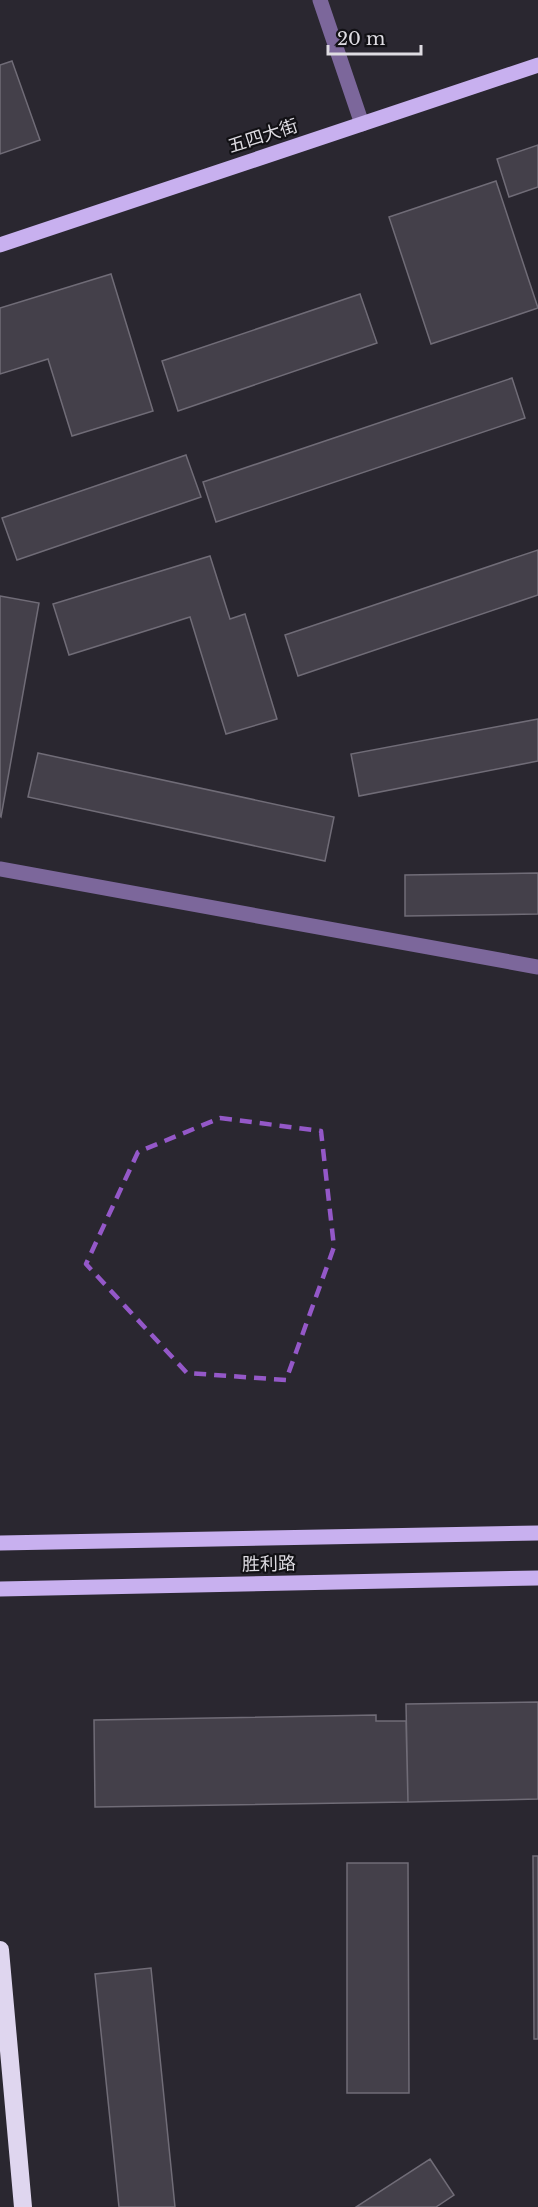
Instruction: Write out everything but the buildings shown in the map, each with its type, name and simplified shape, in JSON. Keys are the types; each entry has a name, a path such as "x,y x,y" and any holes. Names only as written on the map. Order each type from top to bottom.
{"highway":[{"path":"0,1950 23,2207"}],"main road":[{"name":"五四大街","path":"0,244 538,65"},
{"name":"胜利路","path":"0,1543 538,1533"},
{"name":"胜利路","path":"0,1589 538,1578"}],"street":[{"path":"320,0 362,124"},
{"path":"0,869 538,968"}],"highlighted area":[{"path":"220,1118 321,1131 334,1247 286,1380 187,1373 86,1264 138,1152"}]}
